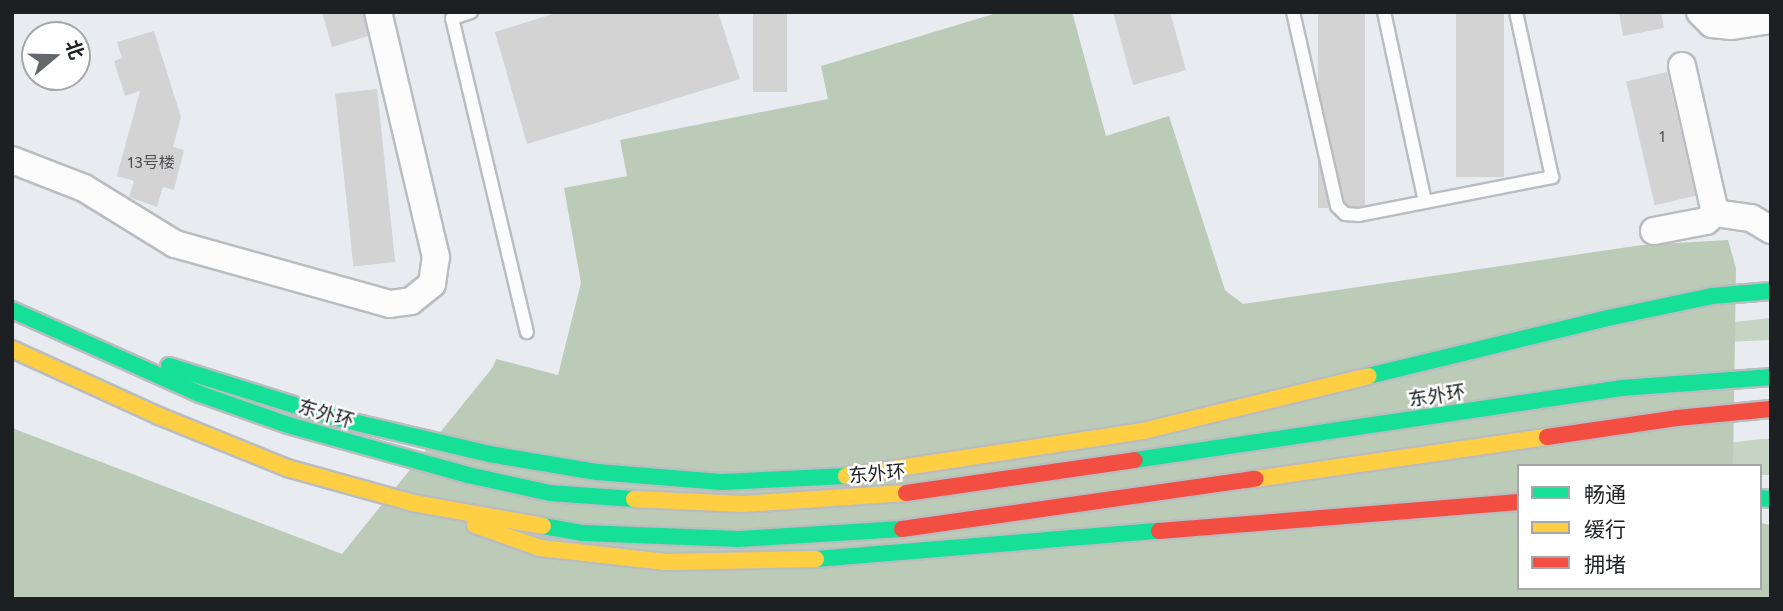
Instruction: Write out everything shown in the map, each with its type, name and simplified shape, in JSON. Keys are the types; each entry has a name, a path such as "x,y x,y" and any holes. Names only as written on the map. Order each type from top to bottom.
{"main road":[{"path":"93,344 336,418 489,454 597,472 722,482 861,475 1143,431 1603,319 1712,296 1771,291"},
{"name":"东外环","path":"12,310 200,394 288,425 468,475 550,493 743,504 891,495 1371,427 1622,388 1771,377"},
{"path":"12,349 159,416 287,468 414,503 540,548 666,562 800,560 1517,502"},
{"path":"414,503 583,533 739,539 908,528 1677,418 1771,409"}],"street":[{"path":"12,160 84,188 175,244 390,304 411,301 432,284 436,257 378,12"},
{"path":"1700,12 1712,24 1732,26 1771,20"},
{"path":"1682,66 1715,213"},
{"path":"1654,232 1706,221 1715,213 1751,218 1771,230"}],"lane":[{"path":"471,12 452,18 527,332"},
{"path":"1293,12 1337,206 1345,214 1359,215 1552,177 1516,12"},
{"path":"1384,12 1425,202"}],"green space":[{"path":"1000,12 1072,12 1106,136 1169,116 1225,290 1243,304 1642,245 1728,240 1736,268 1733,464 1517,464 1517,590 1762,590 1762,523 1771,525 1771,599 12,599 12,428 342,554 493,367 496,359 558,375 581,283 564,188 627,176 620,140 828,99 821,66"},
{"path":"1771,318 1771,340 1723,342 1717,324"},
{"path":"1771,439 1771,475 1762,475 1762,464 1556,464"}],"building":[{"path":"322,12 363,12 368,36 332,47"},
{"path":"559,12 718,12 740,79 527,144 495,32"},
{"path":"753,12 787,12 787,92 753,92"},
{"path":"1113,12 1170,12 1186,70 1133,85"},
{"path":"1318,12 1365,12 1365,208 1318,208"},
{"path":"1456,12 1504,12 1504,177 1456,177"},
{"path":"1619,12 1661,12 1664,28 1623,36"},
{"path":"154,31 181,117 173,147 184,150 174,190 163,187 157,207 129,197 134,181 117,176 140,91 125,96 114,61 122,58 117,42"},
{"path":"1667,72 1696,196 1655,205 1626,81"},
{"path":"377,89 395,262 353,266 335,93"}],"traffic: fast":[{"path":"1368,376 1603,319 1712,296 1771,291"},
{"path":"12,310 200,394 288,425 468,475 550,493 634,499"},
{"path":"169,366 336,418 489,454 597,472 722,482 846,476"},
{"path":"1135,460 1622,388 1771,377"},
{"path":"1762,498 1771,499"},
{"path":"543,526 583,533 739,539 902,529"},
{"path":"816,559 1159,531"}],"traffic: slow":[{"path":"12,349 159,416 287,468 413,503 543,526"},
{"path":"846,476 1143,431 1368,376"},
{"path":"1255,479 1547,437"},
{"path":"634,499 743,504 906,493"},
{"path":"475,525 540,548 666,562 816,559"}],"traffic: jam":[{"path":"1547,437 1677,418 1771,409"},
{"path":"906,493 1135,460"},
{"path":"902,529 1255,479"},
{"path":"1159,531 1517,502"}]}
